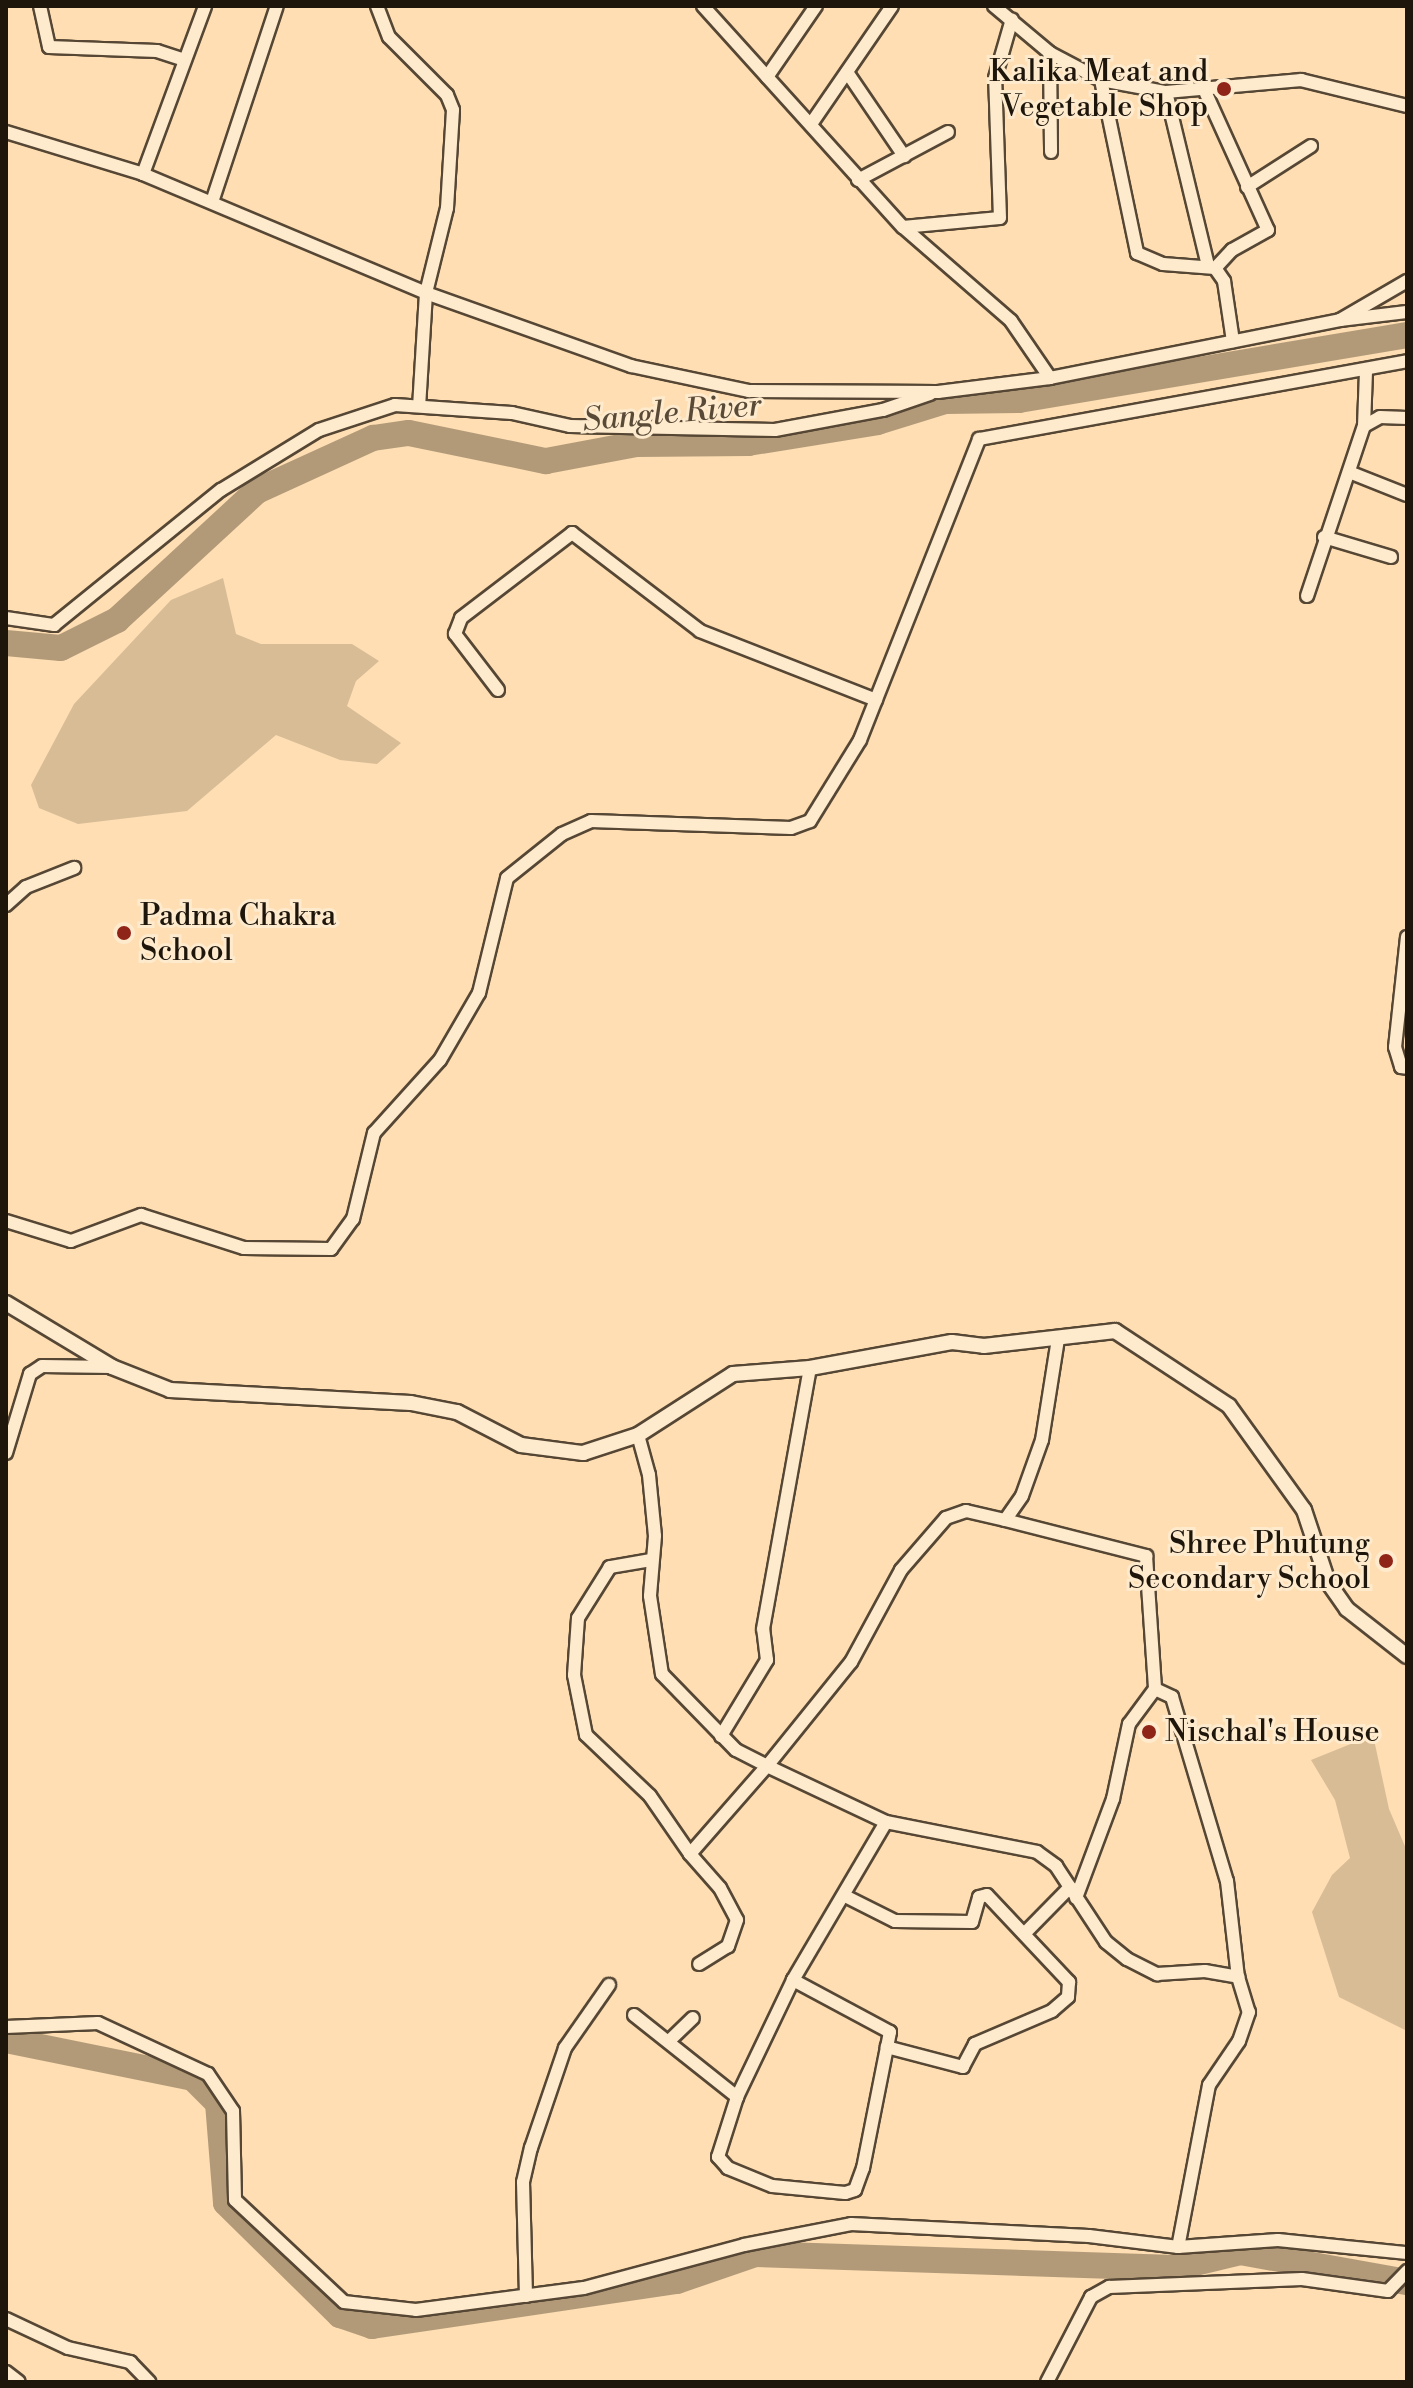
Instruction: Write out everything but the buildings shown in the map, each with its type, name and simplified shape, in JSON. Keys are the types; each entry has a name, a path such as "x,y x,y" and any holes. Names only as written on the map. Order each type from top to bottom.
{"street":[{"path":"40,6 49,47 157,51 185,60"},
{"path":"143,174 205,6"},
{"path":"212,202 277,6"},
{"path":"377,6 389,37 447,95 453,110 453,166 426,293 419,406"},
{"path":"703,6 903,227 1011,321 1050,378"},
{"path":"767,77 816,6"},
{"path":"811,124 892,6"},
{"path":"994,6 1050,53 1101,80 1166,92 1301,80 1407,106"},
{"path":"903,227 1000,218 995,78 1012,19"},
{"path":"1050,53 1051,152"},
{"path":"847,72 904,156"},
{"path":"1101,80 1137,253 1163,264 1212,266 1232,250 1268,230 1203,87"},
{"path":"1166,92 1212,266 1224,281 1233,341"},
{"path":"6,132 143,174 426,293 631,366 749,391 938,392 1050,378 1340,320 1407,312"},
{"path":"858,180 948,132"},
{"path":"1247,187 1311,146"},
{"path":"1340,320 1407,281"},
{"path":"6,1221 71,1241 141,1215 244,1248 331,1249 353,1219 374,1133 440,1060 479,993 507,878 562,834 591,821 802,827 860,740 979,439 1366,371 1407,361"},
{"path":"1307,596 1324,537 1364,426 1366,371"},
{"path":"6,618 54,625 221,490 319,430 395,405 512,413 570,426 775,430 883,410 938,392"},
{"path":"1364,426 1380,417 1407,418"},
{"path":"1349,472 1407,495"},
{"path":"498,690 455,634 461,618 572,533 700,631 876,700"},
{"path":"1324,537 1391,557"},
{"path":"6,905 26,887 74,868"},
{"path":"1407,937 1395,1047 1401,1067 1407,1068"},
{"path":"6,1303 112,1367 170,1390 212,1396 411,1403 457,1412 521,1445 583,1453 638,1435 733,1374 810,1368 952,1342 984,1346 1115,1331 1229,1406 1304,1510 1328,1582 1347,1609 1407,1656"},
{"path":"1005,1520 1022,1496 1042,1440 1058,1339"},
{"path":"6,1453 30,1374 42,1366 112,1367"},
{"path":"721,1736 767,1660 763,1629 810,1368"},
{"path":"638,1435 649,1475 654,1648 662,1674 721,1736 767,1766 886,1822 1037,1852 1073,1893 1106,1942 1157,1974 1205,1971 1238,1977"},
{"path":"690,1854 767,1766 851,1662 901,1570 946,1518 966,1511 1005,1520 1146,1556 1155,1689 1129,1724 1113,1799 1073,1893 1026,1932"},
{"path":"651,1560 610,1567 578,1618 574,1675 586,1735 650,1796 690,1854 720,1888 737,1920 728,1946 699,1964"},
{"path":"1155,1689 1172,1697 1227,1881 1238,1977 1249,2012 1239,2041 1209,2085 1178,2247"},
{"path":"793,1980 890,2032 855,2190 772,2186 719,2161 737,2097 793,1980 886,1822"},
{"path":"845,1896 895,1921 972,1922 979,1897 987,1895 1026,1932 1069,1982 1068,1997 1052,2011 975,2044 963,2067 887,2047"},
{"path":"526,2296 523,2182 531,2148 565,2048 609,1985"},
{"path":"634,2015 737,2097"},
{"path":"669,2041 693,2018"},
{"path":"6,2027 98,2023 208,2074 233,2111 235,2200 344,2302 416,2310 526,2296 851,2224 1089,2236 1178,2247 1278,2240 1407,2253"},
{"path":"1047,2382 1091,2297 1109,2287 1302,2279 1388,2291 1407,2271"},
{"path":"6,2319 68,2348 130,2362 149,2382"},
{"path":"6,2372 19,2382"}],"shaded area":[{"path":"223,578 236,634 261,644 352,644 379,661 356,681 347,706 401,743 377,764 340,760 276,735 187,811 78,824 39,808 31,785 74,704 171,600"},
{"path":"1373,1735 1389,1809 1407,1851 1407,2031 1339,1997 1312,1912 1332,1875 1350,1858 1335,1800 1311,1760"}],"waterway":[{"name":"Sangle River","path":"6,643 61,648 117,620 257,491 373,438 409,433 546,461 636,444 748,443 877,422 945,401 1019,400 1407,335"},
{"path":"6,2040 193,2078 218,2103 226,2203 340,2315 372,2326 677,2281 755,2254 1174,2268 1240,2252 1407,2282"}],"place":[{"name":"Kalika Meat and Vegetable Shop","path":"1224,89"},
{"name":"Padma Chakra School","path":"124,933"},
{"name":"Shree Phutung Secondary School","path":"1386,1561"},
{"name":"Nischal's House","path":"1149,1732"}]}
